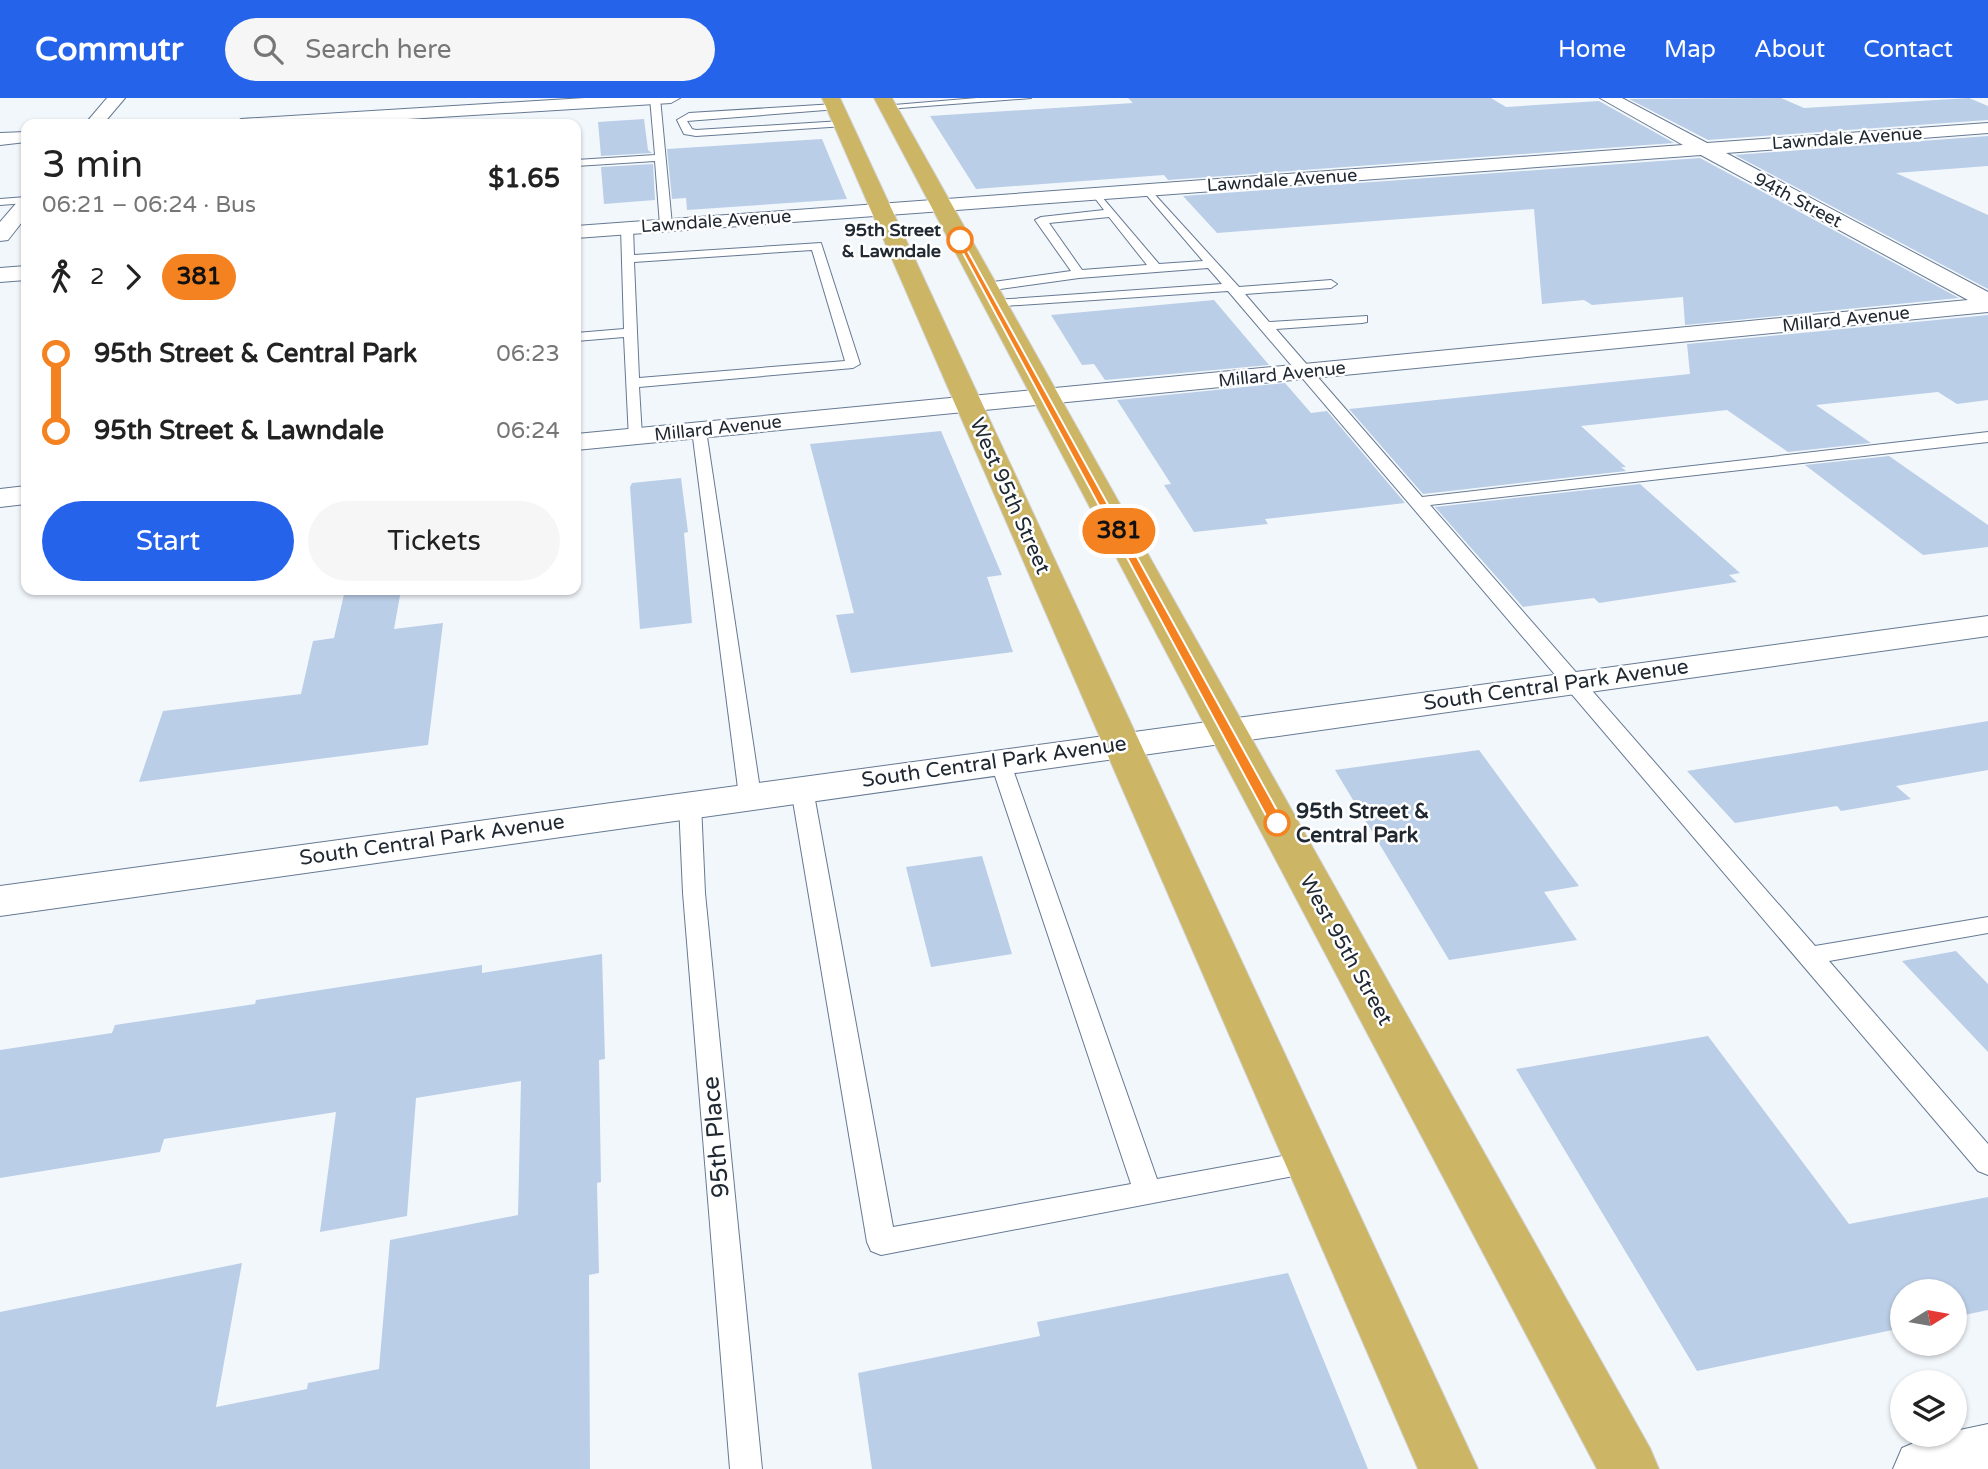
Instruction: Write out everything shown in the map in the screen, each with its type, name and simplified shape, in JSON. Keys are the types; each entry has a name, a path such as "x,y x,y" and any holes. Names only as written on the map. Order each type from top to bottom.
{"main road":[{"name":"West 95th Street","path":"885,102 1629,1469"},
{"name":"West 95th Street","path":"836,109 1448,1469"}],"street":[{"path":"98,119 116,98"},
{"path":"322,119 660,98"},
{"name":"94th Street","path":"1609,98 1988,303"},
{"name":"Lawndale Avenue","path":"581,232 1988,128"},
{"path":"0,139 21,137"},
{"path":"0,234 21,208"},
{"path":"0,275 21,273"},
{"name":"Millard Avenue","path":"581,441 1988,303"},
{"path":"0,498 21,496"},
{"name":"South Central Park Avenue","path":"0,901 1226,729 1988,626"},
{"path":"1923,1469 1988,1453"}],"lane":[{"path":"660,98 658,158 666,225"},
{"path":"885,102 1026,98"},
{"path":"836,109 696,133 688,132 682,121 689,116 836,109"},
{"path":"581,163 658,158"},
{"path":"1147,189 1988,1163"},
{"path":"1096,193 1156,268"},
{"path":"0,202 21,202"},
{"path":"1079,274 1041,220 1112,213"},
{"path":"627,228 634,436"},
{"path":"629,259 817,246 853,364 632,383"},
{"path":"990,296 1079,274 1211,264"},
{"path":"990,296 1331,284"},
{"path":"1265,326 1362,319"},
{"path":"581,337 631,332"},
{"path":"699,430 750,796"},
{"path":"1417,502 1988,438"},
{"path":"1000,761 1148,1193"},
{"path":"802,789 881,1242 1310,1163"},
{"name":"95th Place","path":"690,804 694,893 746,1469"},
{"path":"1810,956 1988,925"}],"building":[{"path":"1128,98 1491,98 1506,107 1599,101 1674,143 1168,180 1164,175 976,189 930,116 1133,103"},
{"path":"1781,98 1804,108 1969,98 1988,106 1988,120 1708,140 1629,99"},
{"path":"644,119 648,150 652,153 601,156 598,122"},
{"path":"1988,136 1988,166 1896,173 1988,215 1988,289 1735,155"},
{"path":"822,139 847,199 687,210 686,198 672,199 667,149"},
{"path":"1700,158 1959,298 1685,325 1683,297 1592,305 1584,300 1542,304 1534,209 1217,233 1183,196"},
{"path":"653,164 655,200 604,204 601,167"},
{"path":"1214,300 1269,365 1105,380 1094,364 1082,365 1051,315"},
{"path":"1988,315 1988,400 1957,404 1938,392 1816,405 1871,443 1788,452 1727,410 1581,426 1626,467 1621,467 1626,471 1423,494 1349,409 1690,374 1687,344"},
{"path":"1285,383 1311,413 1327,411 1405,503 1265,519 1268,524 1194,532 1164,485 1171,484 1117,400"},
{"path":"941,431 1002,575 987,577 1013,652 851,673 836,615 854,613 810,444"},
{"path":"1889,456 1988,525 1988,547 1923,555 1805,465"},
{"path":"681,478 688,532 684,533 692,623 640,629 630,487 632,483"},
{"path":"1640,484 1740,573 1729,575 1737,582 1599,603 1594,598 1523,607 1435,507"},
{"path":"344,595 400,595 394,629 443,623 428,745 139,782 163,711 301,694 313,641 334,638"},
{"path":"1988,721 1988,770 1896,786 1911,799 1841,811 1837,806 1735,823 1687,771"},
{"path":"1479,750 1579,886 1544,892 1577,940 1449,960 1335,770"},
{"path":"982,856 1012,954 931,967 906,867"},
{"path":"1956,951 1988,984 1988,1052 1902,961"},
{"path":"602,954 605,1059 599,1060 599,1273 589,1275 590,1469 0,1469 0,1312 242,1263 216,1407 307,1389 308,1383 379,1369 390,1240 518,1215 521,1081 416,1098 407,1216 320,1232 336,1112 164,1139 160,1152 0,1178 0,1050 112,1033 115,1025 255,1004 256,1000 482,965 482,973"},
{"path":"1708,1036 1849,1224 1988,1197 1988,1310 1967,1314 1967,1279 1890,1279 1890,1331 1697,1371 1516,1069"},
{"path":"1288,1273 1368,1469 872,1469 858,1373 1040,1336 1037,1322"}],"bus line":[{"name":"381","path":"960,240 1277,823"}],"place":[{"name":"95th Street & Lawndale","path":"960,240"},
{"name":"95th Street & Central Park","path":"1277,823"}]}
